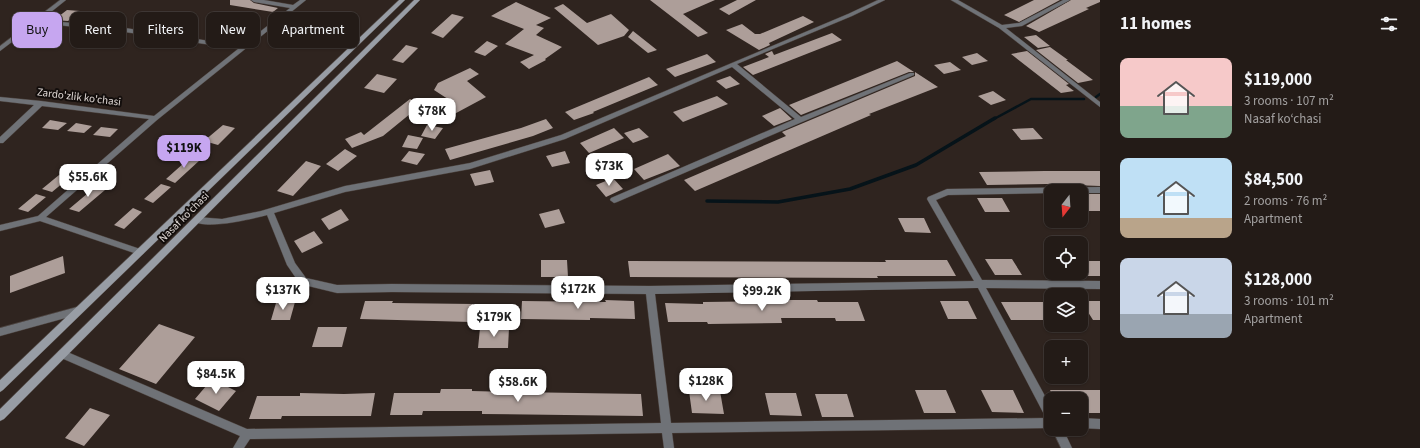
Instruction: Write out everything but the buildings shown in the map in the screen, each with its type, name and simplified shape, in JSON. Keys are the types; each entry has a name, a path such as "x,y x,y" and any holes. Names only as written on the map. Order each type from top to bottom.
{"main road":[{"name":"Nasaf ko‘chasi","path":"0,387 77,311 402,0"},
{"name":"Nasaf ko‘chasi","path":"0,416 417,0"}],"street":[{"path":"48,12 63,0"},
{"path":"254,0 294,7"},
{"path":"260,34 303,0"},
{"path":"196,220 222,222 269,211 345,189 470,166 556,139 850,15 882,0"},
{"path":"954,0 1001,26 1100,105"},
{"path":"1001,26 1020,25 1068,0"},
{"path":"62,24 126,30 206,42"},
{"path":"0,49 12,40"},
{"path":"0,228 40,218 155,118 243,48"},
{"path":"732,64 800,120"},
{"path":"614,200 800,120 912,74"},
{"name":"Zardo'zlik ko'chasi","path":"0,99 155,118"},
{"path":"0,141 41,103"},
{"path":"1044,404 980,284 931,199 947,192 1100,190"},
{"path":"269,211 291,265 303,281 337,289 650,290 980,284 1100,285"},
{"path":"40,218 140,252"},
{"path":"650,290 669,448"},
{"path":"0,332 77,311"},
{"path":"62,354 247,434 1044,423"},
{"path":"1088,423 1100,424"},
{"path":"238,448 247,434"},
{"path":"1061,436 1067,448"}],"waterway":[{"path":"1096,97 1100,94"},
{"path":"994,119 1031,99 1084,99"},
{"path":"707,201 778,202 850,189 916,165 995,118"}]}
